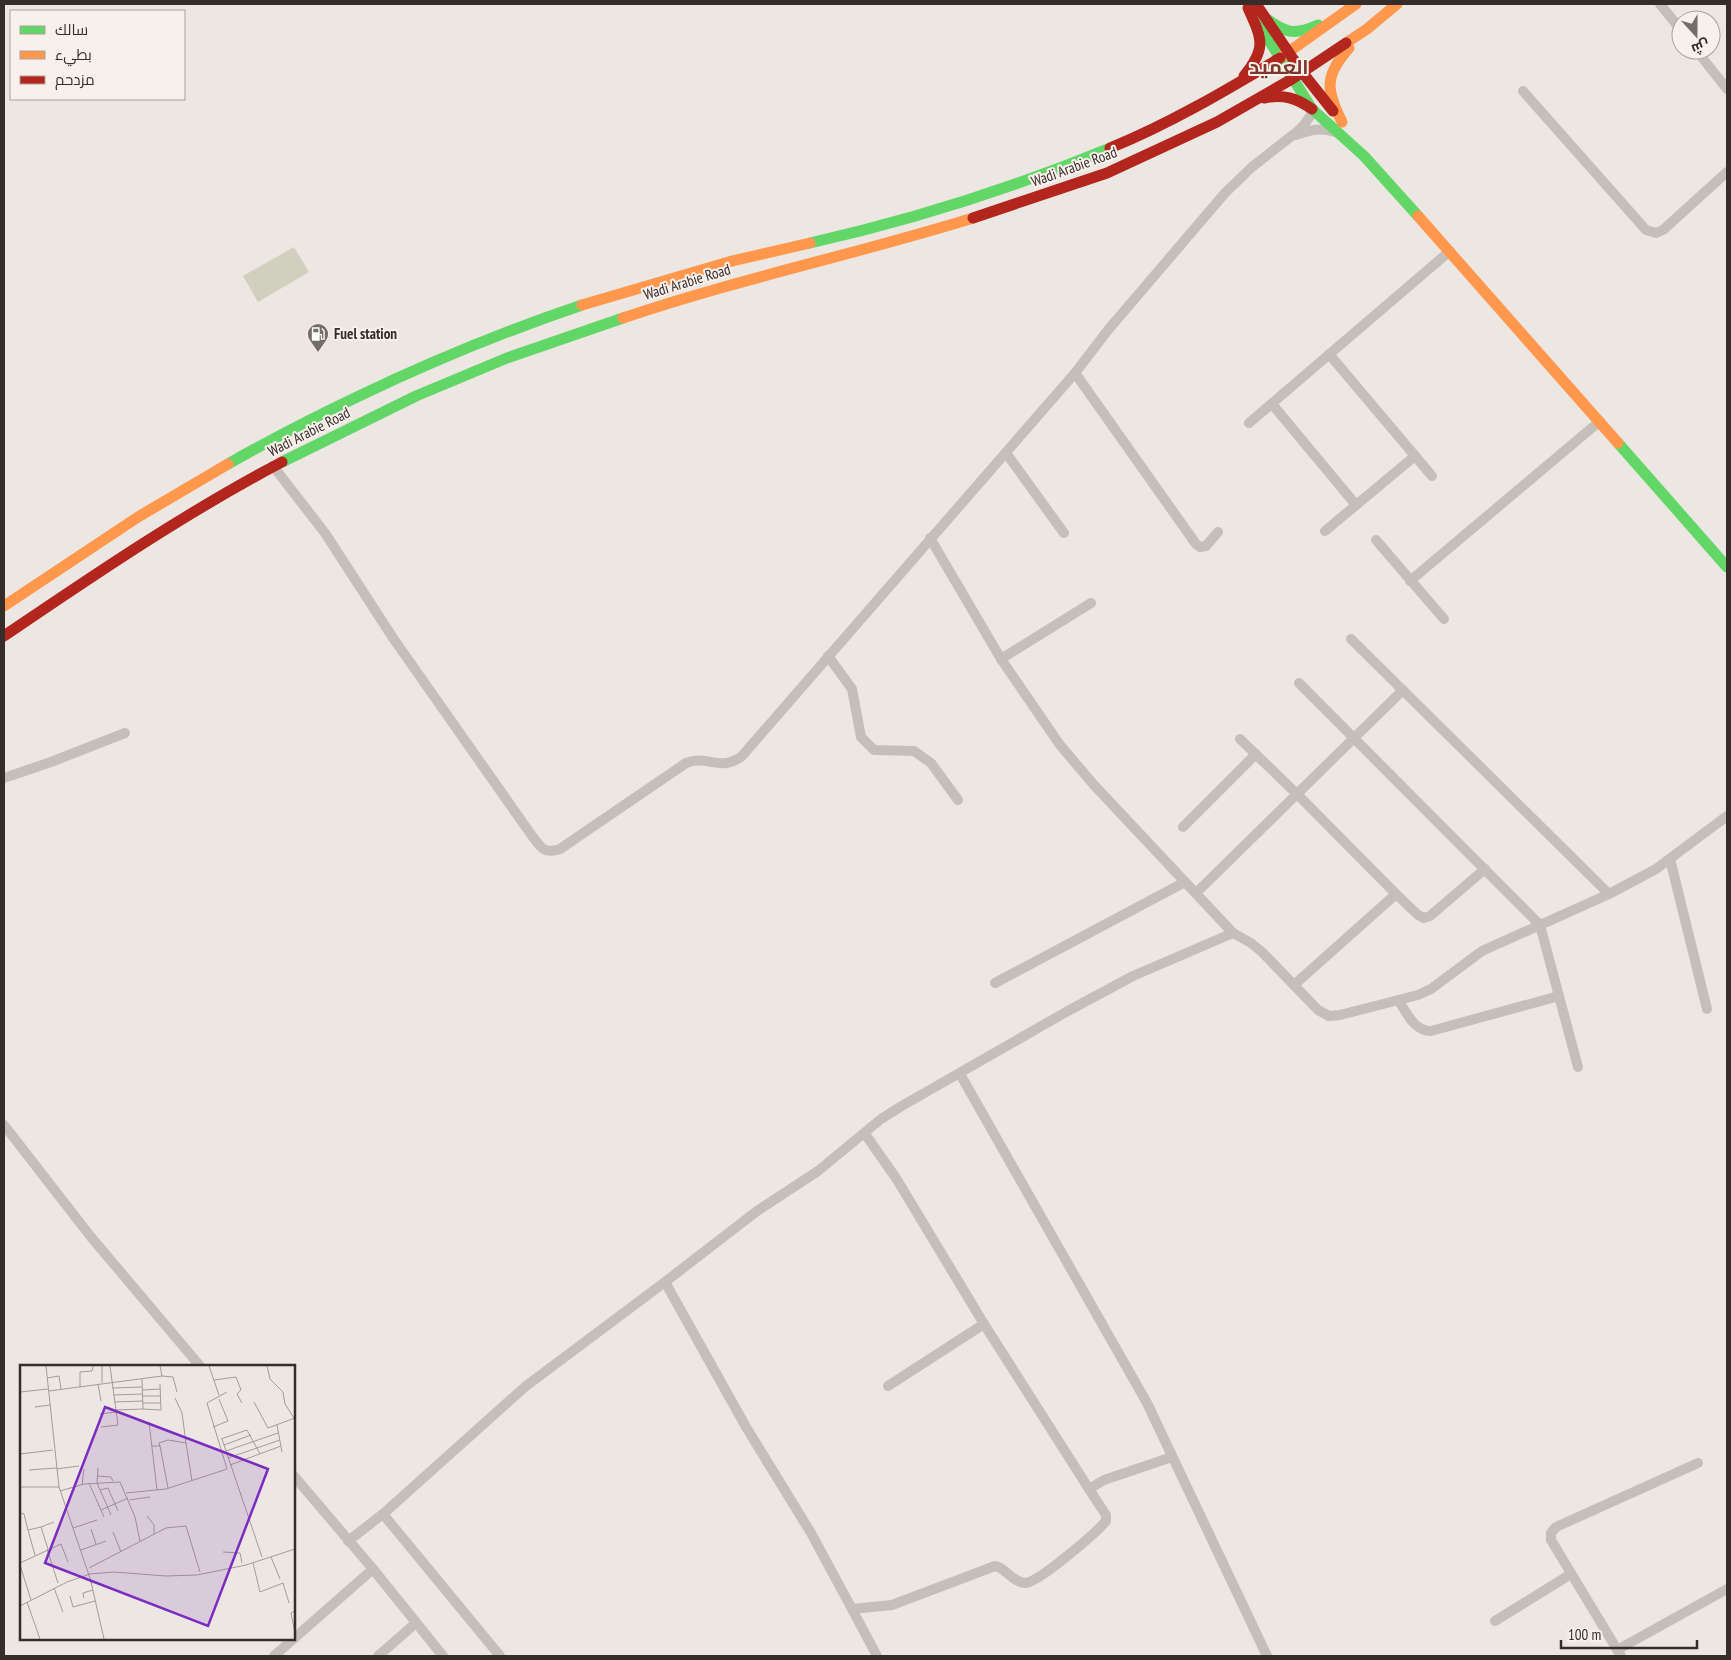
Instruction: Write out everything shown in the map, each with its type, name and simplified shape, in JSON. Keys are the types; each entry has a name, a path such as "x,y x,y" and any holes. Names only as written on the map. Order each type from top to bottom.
{"main road":[{"name":"Wadi Arabie Road","path":"4,636 110,564 239,485 273,466 393,407 530,349 625,317 733,283 911,236 1044,195 1107,173 1217,122 1292,79 1367,29 1397,4"},
{"path":"1250,5 1281,30 1298,33 1352,7"},
{"path":"1250,5 1285,56 1302,72 1340,128 1727,567"},
{"path":"1234,86 1256,62 1261,46 1261,37 1250,5"},
{"name":"Wadi Arabie Road","path":"4,606 138,517 247,453 324,413 443,358 565,311 617,294 732,261 859,232 1007,188 1069,165 1122,143 1234,86 1285,56 1352,7"},
{"path":"1264,17 1285,56 1292,79 1313,109"},
{"path":"1340,128 1330,95 1331,73 1337,60 1367,29"},
{"path":"1253,101 1274,95 1287,95 1313,109 1340,128"}],"street":[{"path":"1660,4 1671,18"},
{"path":"1704,60 1727,89"},
{"path":"1523,91 1646,230 1652,233 1663,230 1727,172"},
{"path":"273,466 325,533 393,638 543,849 552,852 560,849 686,763 697,760 722,764 733,762 742,756 1075,373 1108,330 1225,193 1252,167 1291,138 1304,125 1313,109"},
{"path":"1291,138 1316,129 1340,128"},
{"path":"1249,423 1450,251"},
{"path":"1329,354 1432,476"},
{"path":"1075,373 1196,544 1200,547 1206,546 1218,532"},
{"path":"1272,404 1356,505"},
{"path":"1410,581 1600,421"},
{"path":"1006,453 1064,533"},
{"path":"1325,531 1415,456"},
{"path":"930,538 1001,659 1060,745 1094,785 1233,933 1252,943 1318,1010 1329,1016 1340,1015 1398,1000 1431,989 1482,951 1609,894 1656,869 1727,816"},
{"path":"1376,540 1444,620"},
{"path":"1001,659 1091,603"},
{"path":"1351,639 1609,894"},
{"path":"828,656 852,689 861,737 874,750 914,751 931,763 958,800"},
{"path":"1299,682 1540,925 1578,1067"},
{"path":"1196,893 1403,690"},
{"path":"4,778 125,733"},
{"path":"1240,739 1298,794 1418,915 1424,918 1430,916 1485,869"},
{"path":"1183,827 1256,754"},
{"path":"1670,859 1708,1009"},
{"path":"995,984 1185,882"},
{"path":"1294,986 1396,894"},
{"path":"348,1541 383,1514 526,1386 757,1211 818,1171 881,1120 900,1107 1066,1012 1133,976 1233,933"},
{"path":"1398,1000 1418,1027 1424,1031 1431,1031 1559,996"},
{"path":"960,1074 1147,1403 1267,1656"},
{"path":"4,1125 91,1237 199,1365"},
{"path":"852,1609 892,1605 995,1566 1001,1568 1020,1582 1031,1582 1041,1577 1106,1521 1106,1515 984,1324 896,1178 865,1134"},
{"path":"665,1282 746,1427 811,1533 877,1656"},
{"path":"888,1386 984,1324"},
{"path":"1089,1489 1104,1480 1172,1457"},
{"path":"1698,1463 1556,1527 1551,1533 1551,1540 1619,1653 1727,1589"},
{"path":"295,1477 443,1656"},
{"path":"383,1514 500,1656"},
{"path":"295,1638 373,1570"},
{"path":"1495,1621 1572,1574"},
{"path":"378,1656 416,1624"},
{"path":"274,1656 292,1640"}],"green space":[{"path":"294,247 309,272 258,302 243,276"}],"traffic: fast":[{"path":"1264,17 1278,27 1296,32 1318,25"},
{"path":"1260,26 1312,109 1364,156 1418,216"},
{"path":"810,243 962,202 1110,148"},
{"path":"228,464 308,421 412,372 496,336 582,305"},
{"path":"282,462 416,396 507,358 623,318"},
{"path":"1618,443 1727,567"}],"traffic: slow":[{"path":"1280,58 1356,4"},
{"path":"1346,43 1367,29 1397,4"},
{"path":"1342,122 1333,101 1330,84 1335,67 1349,48"},
{"path":"1418,216 1618,443"},
{"path":"623,318 710,291 973,218"},
{"path":"582,305 732,261 810,243"},
{"path":"4,606 138,517 228,464"}],"traffic: jam":[{"path":"1256,4 1302,72 1333,111"},
{"path":"1244,76 1256,58 1260,43 1257,28 1248,8"},
{"path":"973,218 1107,173 1217,122 1292,79 1346,43"},
{"path":"1110,148 1175,118 1280,58"},
{"path":"1264,98 1278,96 1290,98 1312,109"},
{"path":"4,636 175,523 282,462"}],"place":[{"name":"Fuel station","path":"318,353"}],"district":[{"name":"العميد","path":"1279,67"}]}
